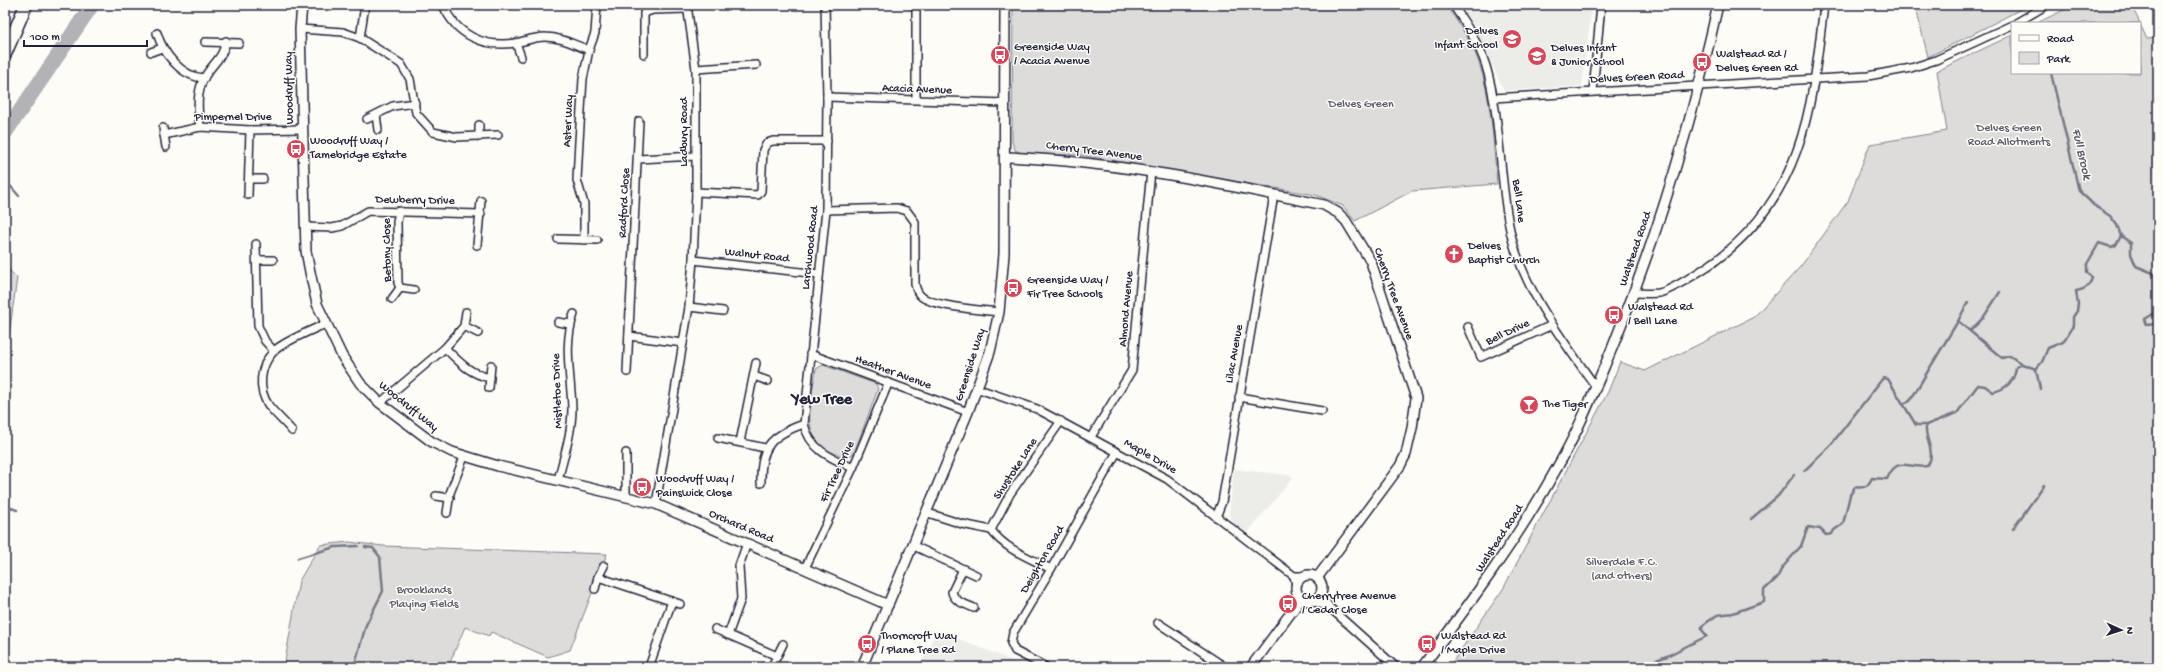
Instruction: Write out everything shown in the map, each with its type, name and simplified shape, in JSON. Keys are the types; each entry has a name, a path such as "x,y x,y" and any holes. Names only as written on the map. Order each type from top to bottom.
{"highway":[{"path":"5,54 26,5"}],"street":[{"name":"Woodruff Way","path":"302,5 300,28 306,251 317,304 325,324 342,356 360,383 380,402 432,442 464,456 656,504"},
{"path":"360,38 365,5"},
{"path":"443,5 451,20 475,40 489,44 516,43 545,37 569,41 589,50"},
{"name":"Aster Way","path":"584,240 584,204 577,180 583,79 589,50 595,33 598,5"},
{"name":"Larchwood Road","path":"804,424 826,210 827,97 825,5"},
{"path":"916,5 916,99"},
{"name":"Greenside Way","path":"865,666 888,605 928,513 968,412 990,352 999,312 1004,254 1006,157 1006,5"},
{"name":"Bell Lane","path":"1453,5 1469,29 1486,65 1493,98 1509,226 1529,282 1552,325 1596,387"},
{"path":"1593,91 1601,5"},
{"name":"Walstead Road","path":"1422,667 1488,580 1524,525 1560,464 1596,387 1634,293 1657,226 1700,86 1718,5"},
{"path":"1634,293 1659,293 1700,272 1725,254 1766,210 1789,172 1800,148 1815,80 1824,5"},
{"path":"2018,22 2047,5"},
{"path":"644,54 644,13 654,10 687,7"},
{"name":"Ladbury Road","path":"687,7 696,69 696,192 693,260"},
{"name":"Delves Green Road","path":"1493,98 1868,76 1911,68 1958,51 2011,25"},
{"path":"300,28 343,32 360,38 401,64 410,79 416,113 423,124 433,132 456,137 498,135"},
{"path":"157,34 162,48 174,63 199,78 204,78"},
{"path":"200,127 197,110 200,88 204,78 218,60 226,41"},
{"path":"205,42 226,41 239,43"},
{"path":"516,43 521,57"},
{"path":"151,52 162,48"},
{"path":"696,69 756,65"},
{"name":"Acacia Avenue","path":"827,97 884,101 916,99 1005,103"},
{"path":"367,119 393,106 415,103"},
{"path":"376,115 378,130"},
{"name":"Radford Close","path":"627,372 639,121"},
{"path":"478,137 479,126"},
{"name":"Pimpernel Drive","path":"166,147 164,132 200,127 250,130 303,129"},
{"path":"248,195 250,179 250,130"},
{"path":"696,192 758,195 761,191 763,150 767,143 773,140 827,141"},
{"name":"Radford Close","path":"638,159 696,156"},
{"name":"Cherry Tree Avenue","path":"1006,157 1104,164 1151,171 1324,205 1338,212 1346,221 1371,262 1416,398 1406,454 1400,466 1317,578"},
{"name":"Almond Avenue","path":"1091,437 1132,370 1151,171"},
{"path":"250,179 263,179"},
{"name":"Lilac Avenue","path":"1216,517 1222,502 1274,195"},
{"path":"477,245 481,201"},
{"path":"826,210 897,208 907,211 915,222 915,284 918,293 928,300 972,309 999,312"},
{"name":"Dewberry Drive","path":"305,227 332,228 342,226 368,211 481,214"},
{"name":"Betony Close","path":"399,211 397,222 399,258 398,283 400,288"},
{"path":"558,239 597,240"},
{"path":"256,244 258,326 264,341 274,351"},
{"path":"257,260 273,260"},
{"path":"656,504 689,307 693,260"},
{"name":"Walnut Road","path":"693,260 819,274"},
{"path":"392,299 400,288 414,290"},
{"path":"689,307 724,311"},
{"path":"380,402 444,348 464,326 466,312"},
{"name":"Mistletoe Drive","path":"558,480 571,432 572,409 567,351 570,324 574,314"},
{"path":"558,322 570,324"},
{"path":"292,431 285,416 269,406 263,391 261,379 263,367 274,351 325,324"},
{"name":"Bell Drive","path":"1468,327 1482,357 1552,325"},
{"path":"464,326 478,333"},
{"path":"629,336 683,343"},
{"path":"444,348 463,367 475,375 490,378"},
{"name":"Heather Avenue","path":"810,354 888,384 968,412"},
{"path":"740,442 756,364"},
{"path":"489,388 491,366"},
{"path":"754,376 768,381"},
{"name":"Fir Tree Drive","path":"805,568 853,468 888,384"},
{"name":"Maple Drive","path":"976,388 1037,409 1167,479 1295,581"},
{"path":"1239,397 1322,412"},
{"name":"Shustoke Lane","path":"991,530 1010,494 1061,421"},
{"path":"761,483 762,460 765,448 773,438 786,430 804,424 809,437 820,452 853,468"},
{"path":"718,438 765,448"},
{"name":"Deighton Road","path":"1046,667 1015,651 1011,643 1013,633 1117,452"},
{"path":"626,453 626,496"},
{"path":"447,513 450,498 464,456"},
{"path":"436,496 450,498"},
{"name":"Orchard Road","path":"656,504 888,605"},
{"path":"928,513 956,523 991,530 1007,547 1051,569"},
{"path":"728,635 738,612 741,599 739,566 747,543"},
{"path":"914,546 976,575"},
{"path":"595,589 598,577 604,566"},
{"path":"963,570 952,592 955,599 974,608"},
{"path":"1328,607 1312,601 1301,599 1296,592 1295,581 1306,576 1317,578 1321,582 1321,594 1328,607 1396,667"},
{"path":"598,577 680,604"},
{"path":"1312,601 1321,594"},
{"path":"1251,667 1301,599"},
{"path":"649,667 672,601"},
{"path":"1158,623 1225,667"},
{"path":"715,629 777,656"},
{"path":"772,666 783,644"}],"shaded area":[{"name":"Delves Infant & Junior School","path":"1459,5 1592,5 1582,86 1504,91 1474,25"},
{"path":"1234,469 1289,475 1293,478 1247,533 1231,521 1229,514"},
{"path":"937,630 1027,667 919,667"}],"green space":[{"name":"Delves Green","path":"1013,5 1446,5 1471,45 1483,75 1491,121 1497,184 1412,191 1355,221 1343,206 1316,195 1080,155 1023,154 1015,150 1012,142"},
{"path":"1915,5 2029,5 1928,57"},
{"path":"2074,5 2131,5 2140,22 2039,22"},
{"path":"2141,26 2147,39 2158,38 2158,667 1449,667 1503,589 1608,392 1620,362 1645,371 1754,317 1801,266 1848,201 1870,144 1947,131 1937,71 2011,35 2011,74 2141,74"},
{"path":"5,266 17,278 5,364"},
{"path":"823,365 876,384 878,389 854,453 848,457 831,452 820,444 813,435 810,424 811,397 816,369"},
{"name":"Brooklands Playing Fields","path":"349,542 383,546 607,554 570,650 548,657 491,632 489,636 465,627 448,667 284,667 299,581 320,545"}],"waterway":[{"path":"5,133 92,5"},
{"name":"Full Brook","path":"2051,74 2079,191 2094,205 2110,216 2117,225 2121,236 2131,243 2131,254 2136,266 2153,273"},
{"path":"5,180 19,196"},
{"path":"1637,667 1667,656 1707,636 1702,630 1702,626 1717,615 1733,613 1764,602 1764,590 1777,578 1782,568 1801,546 1808,527 1820,529 1826,535 1832,534 1834,530 1843,524 1850,495 1855,487 1861,488 1866,486 1872,478 1887,479 1895,467 1899,465 1927,466 1930,461 1931,451 1926,425 1957,413 1978,385 1985,386 1993,392 2002,389 2009,384 2014,376 2016,367 2022,364 2036,369 2042,362 2048,348 2063,342 2073,326 2073,317 2077,311 2078,304 2076,291 2090,284 2092,278 2087,272 2087,264 2099,243 2111,247 2116,245 2121,236"},
{"path":"2154,274 2158,276"},
{"path":"1970,331 1983,318 2000,292"},
{"path":"1958,321 1968,302"},
{"path":"2158,311 2145,319 2147,325 2155,324 2158,328"},
{"path":"1903,404 1910,401 1958,321 2002,358 2010,356 2022,364"},
{"path":"2036,369 2040,389"},
{"path":"1804,471 1830,446 1883,378 1888,379 1916,425 1925,425"},
{"path":"1751,519 1778,496 1794,475"},
{"path":"2013,529 2044,485"},
{"path":"5,506 17,510"},
{"path":"298,558 335,547 358,546"},
{"path":"354,667 366,625 383,591 380,557 373,548 365,547"}],"place":[{"name":"Delves Infant School","path":"1512,39"},
{"name":"Greenside Way / Acacia Avenue","path":"1000,55"},
{"name":"Delves Infant & Junior School","path":"1537,56"},
{"name":"Walstead Rd / Delves Green Rd","path":"1702,62"},
{"name":"Woodruff Way / Tamebridge Estate","path":"296,149"},
{"name":"Delves Baptist Church","path":"1454,254"},
{"name":"Greenside Way / Fir Tree Schools","path":"1013,288"},
{"name":"Walstead Rd / Bell Lane","path":"1614,315"},
{"name":"The Tiger","path":"1529,405"},
{"name":"Woodruff Way / Painswick Close","path":"642,487"},
{"name":"Cherrytree Avenue / Cedar Close","path":"1288,604"},
{"name":"Thorncroft Way / Plane Tree Rd","path":"867,644"},
{"name":"Walstead Rd / Maple Drive","path":"1427,644"}],"district":[{"name":"Yew Tree","path":"822,400"}],"park label":[{"name":"Delves Green Road Allotments","path":"2009,136"},
{"name":"Silverdale F.C. (and others)","path":"1622,570"}]}
